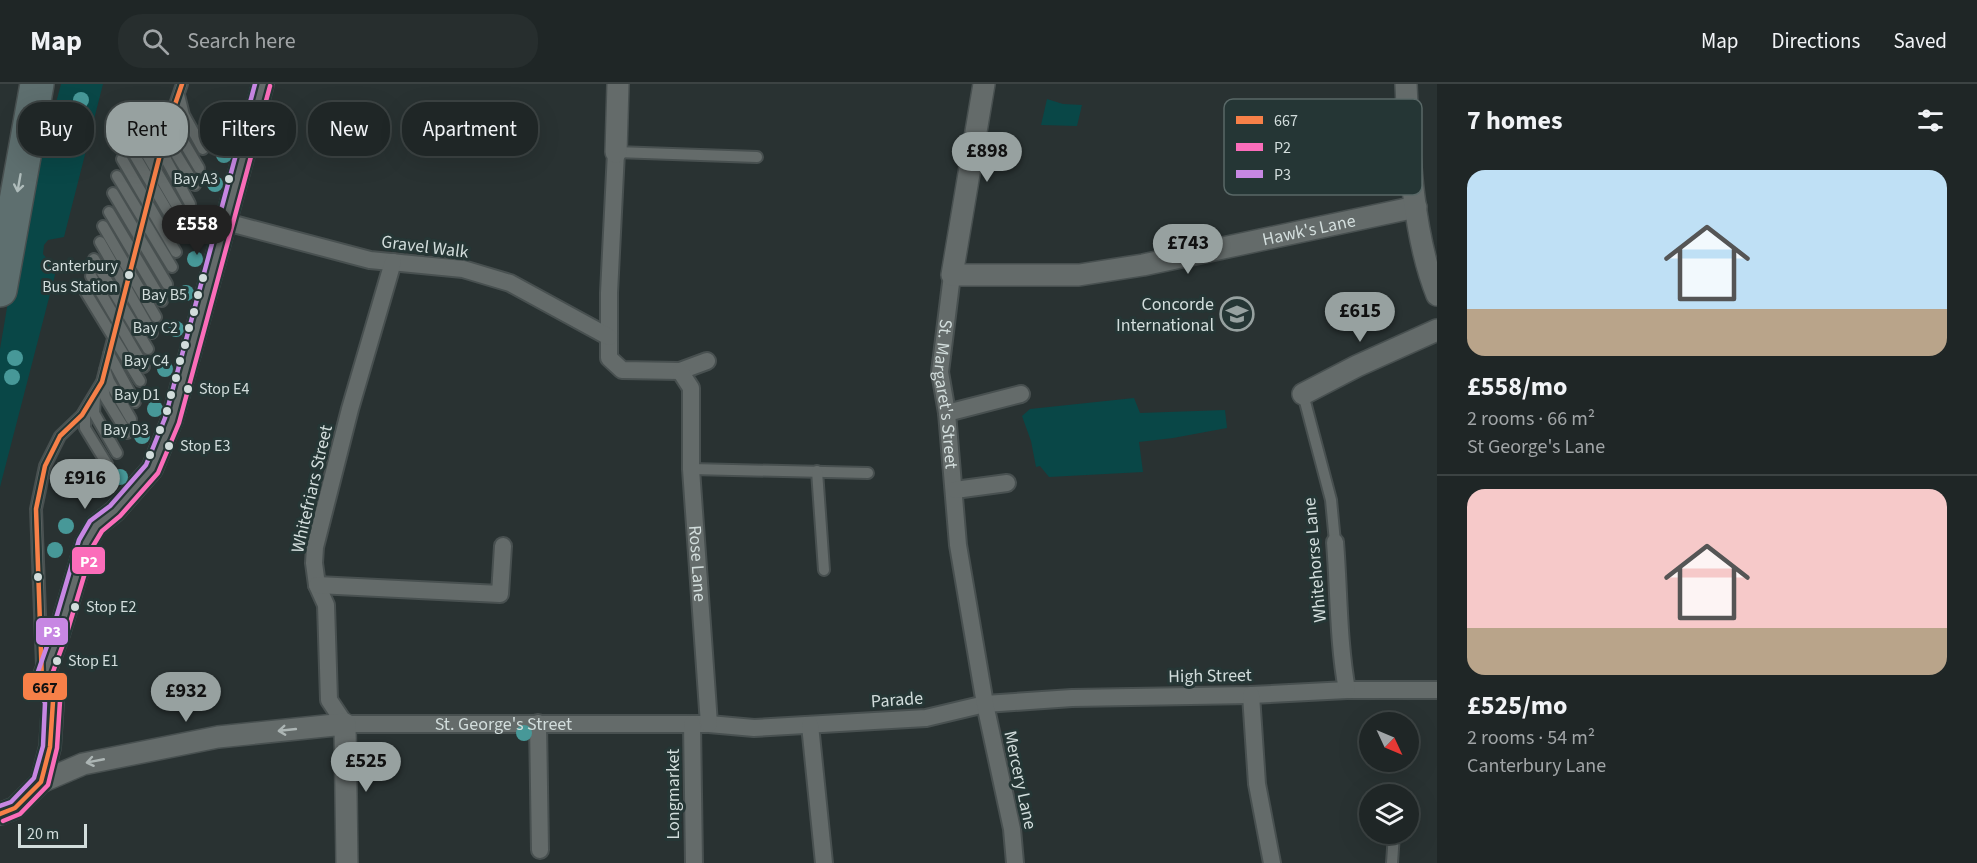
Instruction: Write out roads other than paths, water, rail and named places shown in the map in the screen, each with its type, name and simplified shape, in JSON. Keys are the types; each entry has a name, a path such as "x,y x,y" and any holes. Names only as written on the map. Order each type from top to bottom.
{"highway":[{"path":"0,290 37,84"}],"street":[{"path":"40,782 50,747 53,701 42,681 59,634 86,543 96,526 115,511 152,469 166,438 263,84"},
{"path":"618,84 609,293 609,358 622,370 680,371 707,361"},
{"name":"St. Margaret's Street","path":"984,84 952,275 940,372 947,413 958,545 985,704"},
{"path":"1406,84 1407,99"},
{"path":"1415,195 1416,207 1431,256 1428,272 1437,295"},
{"name":"Hawk's Lane","path":"952,275 1079,275 1143,265 1416,207"},
{"name":"Gravel Walk","path":"226,222 370,260 463,269 510,283 609,337"},
{"name":"Whitefriars Street","path":"345,724 329,700 326,605 317,585 314,563 315,547 350,409 393,262"},
{"path":"1302,394 1437,330"},
{"name":"Rose Lane","path":"680,371 691,388 692,405 691,469 700,724"},
{"path":"947,413 1021,394"},
{"path":"955,490 1007,483"},
{"name":"Whitehorse Lane","path":"1335,542 1342,660 1347,690"},
{"path":"317,585 500,594 503,546"},
{"name":"High Street","path":"985,704 1124,696 1437,690"},
{"path":"1251,695 1257,784 1272,863"},
{"name":"Parade","path":"810,725 926,718 985,704"},
{"name":"Mercery Lane","path":"985,704 1012,830 1015,863"},
{"path":"538,723 540,850"},
{"path":"345,724 347,863"},
{"name":"St. George's Street","path":"0,814 15,808 40,782 83,764 218,737 345,724 700,724 754,728 810,725"},
{"name":"Longmarket","path":"694,863 700,724"},
{"path":"810,725 824,863"}],"lane":[{"path":"180,88 184,115 200,144"},
{"path":"188,149 199,168"},
{"path":"616,153 757,157"},
{"path":"135,156 181,234"},
{"path":"148,156 185,220"},
{"path":"42,681 36,509 45,466 60,436 85,411 102,382 160,156"},
{"path":"164,156 190,204"},
{"path":"177,156 195,185"},
{"path":"122,159 176,252"},
{"path":"117,176 172,267"},
{"path":"113,193 166,284"},
{"path":"109,212 162,301"},
{"path":"103,226 156,317"},
{"path":"100,242 152,333"},
{"path":"94,259 148,350"},
{"path":"91,276 144,367"},
{"path":"85,291 140,381"},
{"path":"109,354 135,402"},
{"path":"105,370 109,381 132,419"},
{"path":"102,382 105,397 128,433"},
{"path":"95,393 94,413 117,453"},
{"name":"Whitehorse Lane","path":"1302,394 1331,501 1335,542"},
{"path":"85,411 85,428 107,464"},
{"path":"691,469 868,473"},
{"path":"817,471 824,570"},
{"path":"1392,863 1393,844"}],"place":[{"name":"Bay A3","path":"229,179"},
{"name":"Canterbury Bus Station","path":"129,275"},
{"name":"Bay B5","path":"198,295"},
{"name":"Concorde International","path":"1237,314"},
{"name":"Bay C2","path":"189,328"},
{"name":"Bay C4","path":"180,361"},
{"name":"Stop E4","path":"188,389"},
{"name":"Bay D1","path":"171,395"},
{"name":"Bay D3","path":"160,430"},
{"name":"Stop E3","path":"169,446"},
{"name":"Stop E2","path":"75,607"},
{"name":"Stop E1","path":"57,661"}]}
